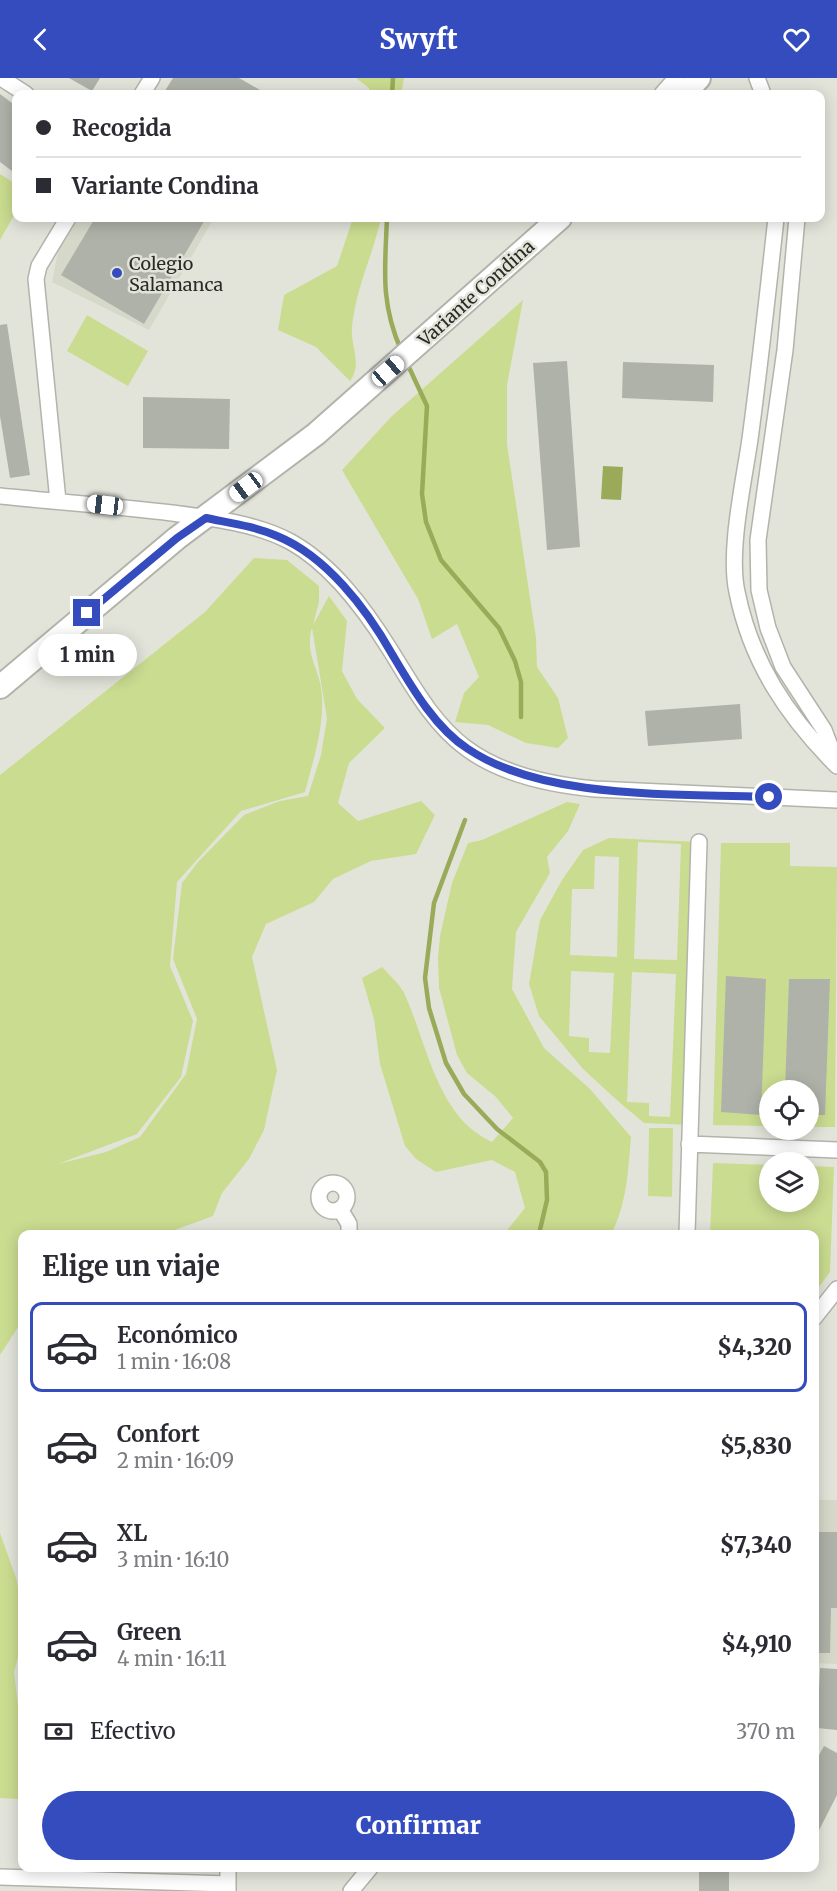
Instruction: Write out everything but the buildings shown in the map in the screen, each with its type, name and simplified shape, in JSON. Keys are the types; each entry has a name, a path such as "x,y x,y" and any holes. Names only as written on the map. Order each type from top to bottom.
{"highway":[{"path":"688,90 699,78"},
{"name":"Variante Condina","path":"0,687 177,538 316,434 556,222"}],"street":[{"path":"1,78 20,90"},
{"path":"666,90 676,78"},
{"path":"58,501 36,279 39,266 66,222"},
{"path":"776,222 736,536 736,590 748,637 769,683 833,762"},
{"path":"797,222 785,350 758,540 759,590 768,628 783,667 824,730 832,751 833,762"},
{"path":"0,496 206,518 276,535 314,558 363,610 417,692 442,725 466,748 500,766 537,779 575,787 837,800"},
{"path":"687,1230 699,842"},
{"path":"689,1144 837,1150"},
{"path":"340,1209 349,1224 349,1230"},
{"path":"819,1312 837,1289"},
{"path":"0,1877 74,1873 228,1888 228,1872"},
{"path":"351,1891 367,1872"}],"shaded area":[{"path":"356,78 404,78 402,90 369,90"},
{"path":"0,174 12,182 12,219 0,240"},
{"name":"Colegio Salamanca","path":"74,222 212,222 149,330 52,282 59,246"},
{"path":"352,222 380,222 354,312 352,334 356,368 350,381 316,347 278,330 284,295 337,266"},
{"path":"523,300 507,385 507,444 536,638 537,667 558,698 568,738 558,748 526,743 488,725 455,722 464,693 479,677 457,624 432,639 418,599 342,470 392,416"},
{"path":"87,315 148,351 128,386 67,351"},
{"path":"603,466 623,467 621,500 601,499"},
{"path":"254,558 287,560 319,586 319,602 313,625 329,596 347,621 342,671 357,699 385,728 349,763 338,803 358,821 421,801 435,815 416,854 371,861 333,879 314,902 266,924 252,957 277,1070 264,1130 249,1159 222,1193 213,1216 175,1230 18,1230 18,1327 0,1355 0,775 205,612","holes":["312,628 327,718 321,755 308,796 280,801 244,815 198,862 182,883 173,959 197,1019 186,1074 140,1137 106,1152 58,1164 137,1134 181,1077 193,1021 170,966 177,882 241,811 305,792 317,744 322,708 321,687 311,655"]},
{"path":"567,802 580,804 568,831 547,857 550,873 516,932 512,989 544,1048 590,1089 631,1137 626,1187 613,1230 507,1230 525,1208 515,1172 492,1160 436,1172 416,1159 405,1146 380,1064 374,1019 362,978 382,967 403,991 436,1078 458,1116 473,1131 492,1142 513,1118 496,1097 467,1073 457,1055 439,988 440,936 452,883 468,843 482,840"},
{"path":"609,838 699,842 690,1125 644,1123 583,1069 539,1016 529,984 540,920 562,880 583,850","holes":["638,842 681,844 677,960 634,959","595,856 619,857 617,957 570,955 572,889 594,889","571,971 614,973 610,1053 589,1052 589,1038 569,1036","632,972 676,974 670,1117 649,1116 649,1103 627,1102"]},
{"path":"721,843 790,843 790,866 837,867 835,1127 819,1127 819,1080 759,1080 759,1126 713,1125"},
{"path":"649,1128 673,1128 672,1197 648,1196"},
{"path":"713,1163 759,1165 759,1212 819,1212 819,1166 834,1167 830,1272 819,1287 819,1230 710,1230"},
{"path":"819,1500 837,1500 837,1664 819,1663"},
{"path":"0,1533 18,1587 18,1658 14,1672 18,1705 18,1799 0,1798"}],"waterway":[{"path":"392,90 393,78"},
{"path":"387,222 385,285 394,333 401,350"},
{"path":"407,363 427,406 422,494 426,522 441,560 499,628 515,661 521,682 521,717"},
{"path":"465,820 434,903 425,978 429,1008 446,1063 464,1094 497,1129 540,1162 546,1172 547,1200 540,1230"}],"place":[{"name":"Colegio Salamanca","path":"117,273"}],"route":[{"path":"87,613 177,538 206,518 262,530 302,549 331,574 363,610 432,712 466,748 483,758 519,774 575,787 769,797"}]}
